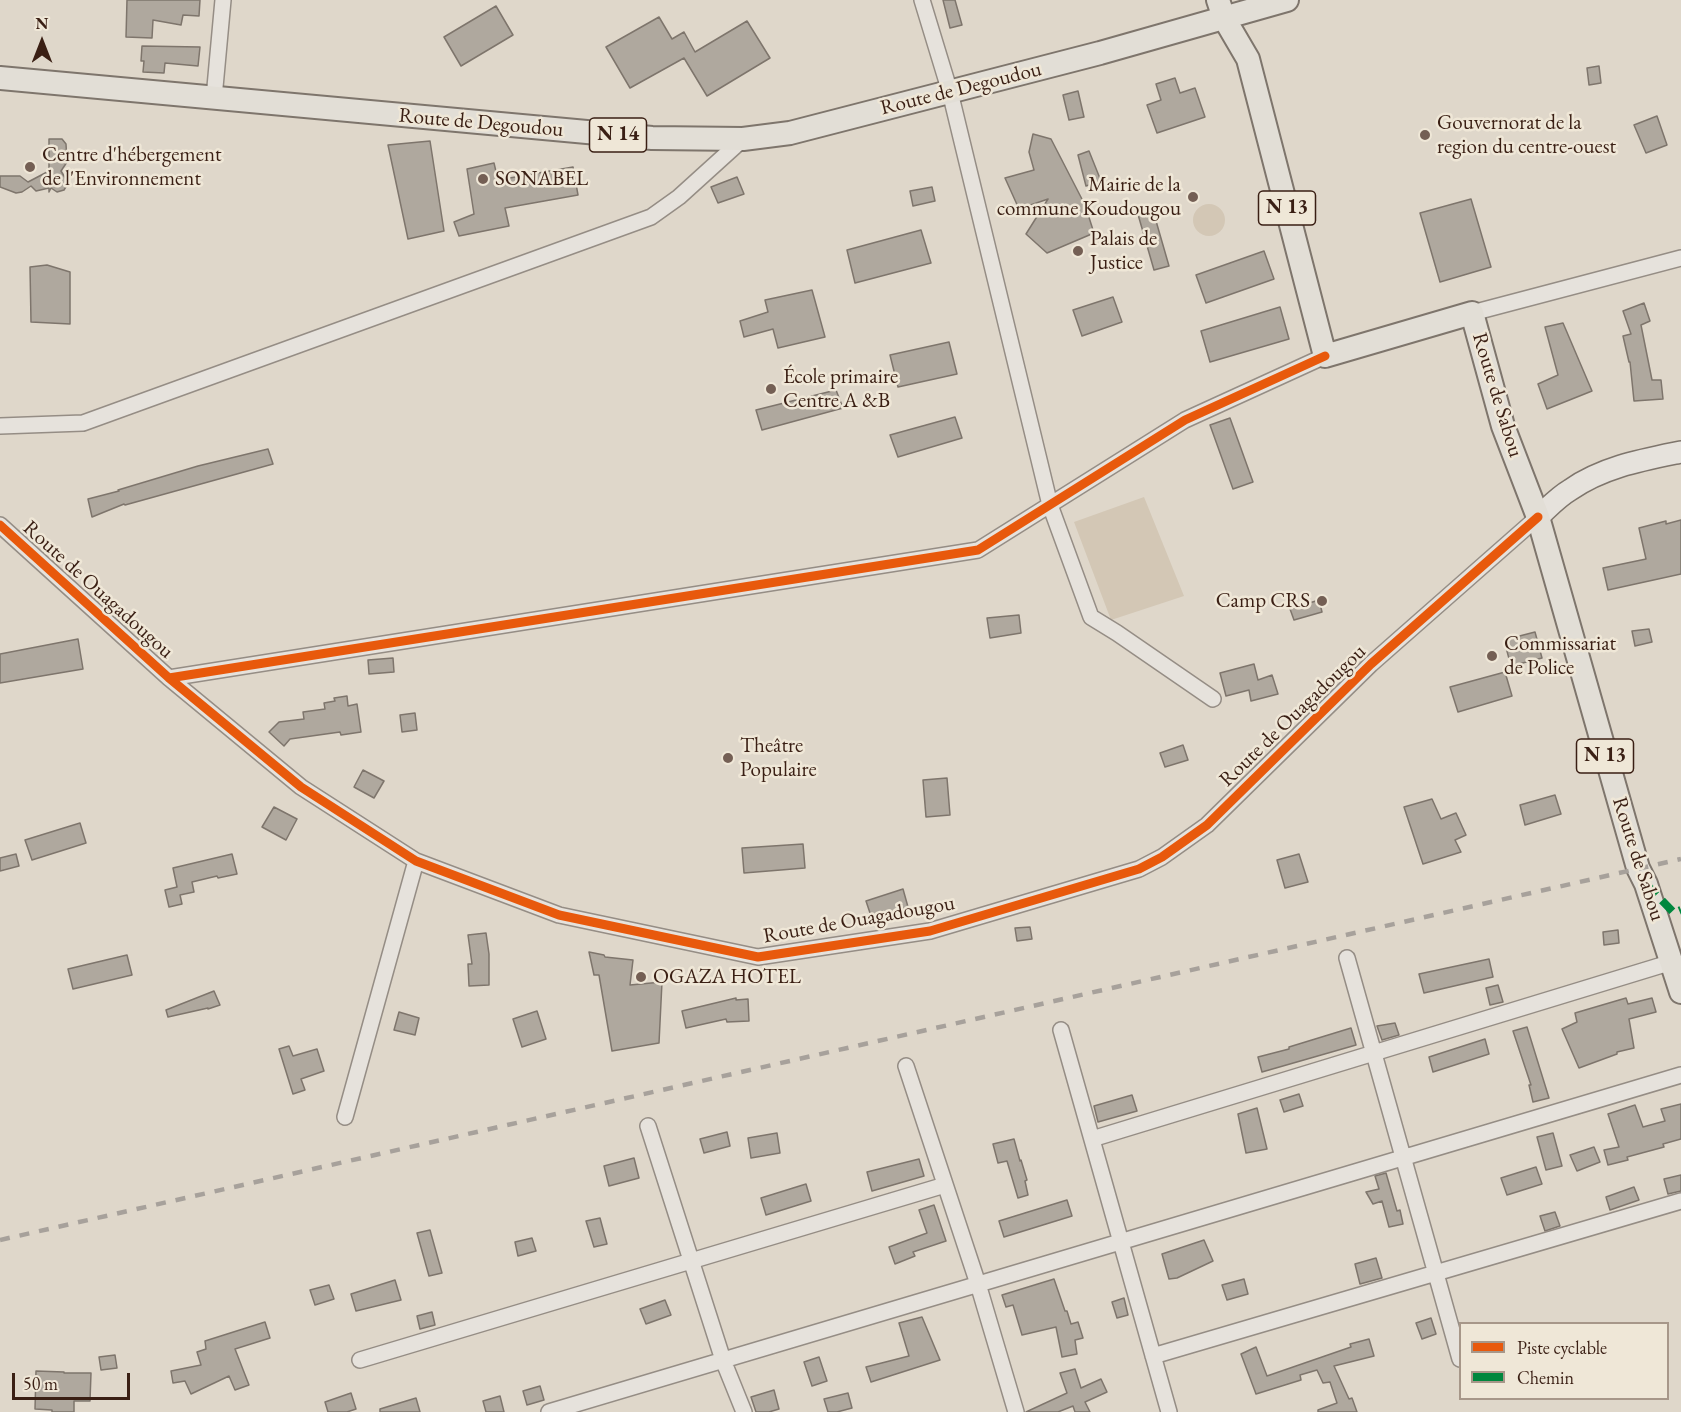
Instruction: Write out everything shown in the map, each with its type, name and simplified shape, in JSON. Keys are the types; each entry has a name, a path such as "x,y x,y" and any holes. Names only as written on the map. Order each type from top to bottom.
{"main road":[{"name":"N 14","path":"1236,8 1287,0"},
{"name":"Route de Degoudou","path":"0,78 652,138 743,139 790,133 1100,53 1236,8"},
{"name":"N 13","path":"1236,8 1325,356"},
{"path":"1325,356 1472,313"},
{"name":"Route de Sabou","path":"1472,313 1503,426 1538,517 1638,868 1646,884 1681,992"},
{"name":"Route de Ouagadougou","path":"1538,517 1568,490 1595,475 1628,464 1681,452"}],"street":[{"path":"214,99 223,0"},
{"path":"922,0 950,92 1050,505 1091,617 1214,699"},
{"path":"0,426 83,423 651,217 679,197 743,139"},
{"path":"1472,313 1681,258"},
{"path":"169,678 978,550 1185,420 1325,356"},
{"name":"Route de Ouagadougou","path":"0,525 169,678 300,787 416,861 559,915 758,957 930,931 1139,869 1162,857 1207,825 1371,664 1538,517"},
{"path":"345,1117 416,861"},
{"path":"1347,958 1459,1352"},
{"path":"1092,1139 1672,962"},
{"path":"1061,1030 1169,1412"},
{"path":"906,1066 978,1284 1016,1412"},
{"path":"549,1412 1681,1075"},
{"path":"648,1126 723,1360 744,1412"},
{"path":"360,1360 945,1185"},
{"path":"1153,1356 1681,1201"}],"shaded area":[{"path":"1209,204 1221,208 1225,220 1221,232 1209,236 1197,232 1193,220 1197,208"},
{"path":"1144,497 1184,596 1111,620 1074,522"}],"building":[{"path":"127,0 200,0 199,16 183,15 181,25 153,20 152,38 126,37"},
{"path":"943,0 955,0 962,25 950,28"},
{"path":"496,6 513,35 461,66 444,37"},
{"path":"659,17 672,39 684,32 695,52 747,21 770,58 707,96 684,58 630,88 606,47"},
{"path":"142,46 200,47 198,66 165,63 164,73 143,72"},
{"path":"1599,66 1601,83 1589,85 1587,68"},
{"path":"1175,78 1180,93 1195,88 1205,117 1157,133 1147,105 1161,100 1156,84"},
{"path":"1078,91 1084,117 1069,120 1063,95"},
{"path":"1657,116 1667,145 1646,153 1634,125"},
{"path":"1033,134 1051,139 1085,205 1094,233 1047,253 1026,234 1048,199 1019,209 1005,178 1034,170 1029,152"},
{"path":"49,139 62,139 66,144 67,162 61,171 67,181 64,190 57,192 51,188 49,192 49,188 36,191 31,186 16,193 0,187 0,176 20,176 28,182 49,171"},
{"path":"430,141 444,231 408,239 388,145"},
{"path":"1089,151 1101,181 1086,186 1078,155"},
{"path":"494,163 498,180 573,167 578,195 505,208 509,226 459,236 454,222 474,214 467,169"},
{"path":"737,177 744,194 718,203 711,187"},
{"path":"932,187 935,201 913,206 910,191"},
{"path":"1471,199 1491,267 1440,282 1420,213"},
{"path":"1152,207 1169,266 1154,270 1137,211"},
{"path":"921,230 931,263 855,283 847,250"},
{"path":"1264,251 1274,279 1206,303 1196,275"},
{"path":"47,265 70,272 70,324 31,322 30,267"},
{"path":"812,290 825,337 778,348 773,329 744,337 740,321 768,312 765,300"},
{"path":"1113,297 1122,322 1082,336 1073,310"},
{"path":"1644,303 1650,321 1641,325 1652,380 1661,380 1663,399 1634,401 1630,362 1623,336 1631,334 1623,311"},
{"path":"1280,307 1289,339 1210,362 1201,331"},
{"path":"1563,323 1592,391 1547,409 1538,384 1558,375 1545,327"},
{"path":"949,342 957,374 898,387 890,355"},
{"path":"836,390 843,408 762,430 756,410"},
{"path":"955,417 962,438 898,457 890,435"},
{"path":"1230,418 1253,482 1233,489 1210,425"},
{"path":"268,449 273,464 124,504 92,517 88,499 198,466"},
{"path":"1681,520 1681,574 1608,590 1603,568 1646,559 1639,528 1666,521 1666,524"},
{"path":"1319,600 1322,612 1294,620 1290,609"},
{"path":"1019,615 1021,633 990,638 987,618"},
{"path":"1649,629 1652,642 1635,646 1632,631"},
{"path":"1535,632 1542,658 1511,666 1504,640"},
{"path":"78,639 83,669 0,683 0,654"},
{"path":"393,658 394,672 369,674 368,660"},
{"path":"1254,664 1258,680 1272,675 1278,694 1251,701 1249,690 1226,696 1220,673"},
{"path":"1505,672 1512,696 1458,712 1450,687"},
{"path":"347,696 348,706 357,704 361,732 341,735 340,732 290,739 284,746 269,732 279,722 304,719 303,712 325,709 324,703 335,701 334,698"},
{"path":"415,713 417,730 402,732 400,715"},
{"path":"1183,745 1188,760 1165,767 1160,753"},
{"path":"363,770 384,781 374,798 354,787"},
{"path":"947,778 950,815 926,817 923,780"},
{"path":"1555,795 1561,814 1525,825 1520,805"},
{"path":"1432,799 1441,819 1456,813 1466,835 1455,840 1461,852 1423,864 1404,807"},
{"path":"274,807 297,819 286,840 262,827"},
{"path":"80,823 86,843 32,860 25,840"},
{"path":"803,844 805,868 744,873 742,848"},
{"path":"16,854 19,866 0,871 0,858"},
{"path":"232,854 237,874 192,882 194,892 180,895 182,904 169,907 165,890 177,887 173,868"},
{"path":"1299,854 1308,882 1285,888 1277,860"},
{"path":"903,889 908,907 872,919 866,901"},
{"path":"1030,927 1032,939 1017,941 1015,928"},
{"path":"1618,930 1619,943 1604,945 1603,932"},
{"path":"486,933 489,985 469,986 468,964 472,964 468,935"},
{"path":"589,952 605,957 633,960 630,985 662,982 659,1043 612,1051 599,975 594,975"},
{"path":"127,955 132,975 73,989 68,969"},
{"path":"1489,959 1493,977 1424,993 1419,974"},
{"path":"1498,985 1503,1002 1490,1005 1486,988"},
{"path":"214,991 220,1005 168,1017 166,1010"},
{"path":"736,998 736,1000 748,999 749,1021 727,1022 726,1019 686,1028 682,1011"},
{"path":"1626,998 1628,1004 1652,998 1656,1012 1629,1019 1634,1048 1617,1052 1617,1054 1579,1068 1562,1029 1577,1022 1575,1013"},
{"path":"537,1011 546,1039 522,1047 513,1019"},
{"path":"399,1012 419,1018 415,1035 394,1030"},
{"path":"1395,1023 1399,1035 1382,1040 1377,1026"},
{"path":"1527,1027 1549,1098 1533,1102 1529,1085 1531,1085 1513,1031"},
{"path":"1351,1028 1356,1045 1262,1072 1258,1057"},
{"path":"1485,1039 1489,1054 1433,1072 1429,1057"},
{"path":"289,1046 293,1056 317,1049 324,1071 301,1079 305,1090 293,1094 279,1049"},
{"path":"1299,1094 1303,1106 1284,1112 1280,1100"},
{"path":"1132,1095 1137,1111 1098,1122 1094,1106"},
{"path":"1681,1104 1681,1139 1663,1144 1664,1147 1627,1157 1628,1160 1608,1165 1604,1150 1619,1147 1608,1114 1635,1105 1643,1127 1665,1121 1661,1109"},
{"path":"1257,1108 1267,1149 1246,1153 1238,1114"},
{"path":"727,1132 730,1146 704,1153 700,1139"},
{"path":"777,1133 780,1153 751,1158 748,1138"},
{"path":"1553,1133 1562,1166 1546,1170 1537,1137"},
{"path":"1014,1139 1027,1180 1025,1181 1028,1195 1018,1198 1007,1161 998,1163 993,1144"},
{"path":"1594,1147 1600,1162 1577,1171 1570,1155"},
{"path":"634,1158 639,1178 609,1186 604,1166"},
{"path":"919,1159 924,1176 872,1191 867,1172"},
{"path":"1536,1167 1542,1184 1507,1195 1501,1178"},
{"path":"1386,1173 1403,1224 1389,1227 1382,1201 1373,1204 1366,1192 1379,1189 1375,1176"},
{"path":"1681,1175 1681,1191 1668,1194 1664,1179"},
{"path":"806,1184 811,1201 766,1215 761,1198"},
{"path":"1634,1187 1639,1200 1610,1210 1606,1197"},
{"path":"1067,1200 1072,1216 1004,1237 999,1221"},
{"path":"934,1205 946,1241 913,1252 915,1256 895,1264 889,1247 927,1233 919,1210"},
{"path":"1555,1212 1560,1226 1545,1231 1540,1216"},
{"path":"600,1218 607,1244 594,1247 586,1221"},
{"path":"430,1230 442,1273 429,1276 417,1233"},
{"path":"532,1238 536,1251 518,1256 515,1242"},
{"path":"1204,1240 1213,1261 1177,1278 1169,1279 1162,1254"},
{"path":"1376,1258 1382,1278 1360,1284 1355,1264"},
{"path":"1054,1279 1071,1324 1078,1322 1083,1338 1075,1340 1077,1354 1062,1357 1056,1327 1022,1335 1013,1305 1006,1307 1002,1295"},
{"path":"1244,1279 1248,1294 1227,1300 1222,1285"},
{"path":"395,1280 401,1300 356,1311 351,1294"},
{"path":"329,1285 334,1299 315,1305 310,1290"},
{"path":"1124,1298 1128,1315 1117,1318 1112,1302"},
{"path":"665,1300 671,1315 646,1324 640,1309"},
{"path":"432,1312 435,1325 420,1329 417,1316"},
{"path":"922,1317 940,1360 871,1382 866,1367 909,1356 899,1323"},
{"path":"1431,1318 1436,1334 1422,1339 1416,1323"},
{"path":"265,1322 270,1338 235,1349 249,1385 235,1390 229,1376 191,1394 185,1381 173,1383 171,1371 201,1365 197,1352 206,1349 205,1341"},
{"path":"1369,1339 1374,1356 1334,1366 1357,1412 1318,1412 1318,1410 1337,1403 1330,1382 1323,1383 1317,1370 1300,1375 1301,1380 1256,1394 1241,1354 1256,1347 1267,1376"},
{"path":"115,1355 117,1368 101,1370 99,1357"},
{"path":"819,1357 827,1381 812,1386 804,1362"},
{"path":"1075,1369 1081,1388 1101,1379 1107,1392 1085,1402 1090,1412 1075,1412 1073,1406 1058,1412 1026,1412 1067,1393 1060,1373"},
{"path":"36,1371 91,1373 90,1401 74,1401 74,1412 35,1409"},
{"path":"540,1386 544,1400 527,1405 523,1391"},
{"path":"774,1390 779,1409 756,1412 751,1397"},
{"path":"351,1393 356,1409 347,1412 328,1412 325,1402"},
{"path":"848,1393 852,1408 828,1412 824,1399"},
{"path":"500,1396 504,1412 486,1412 483,1401"},
{"path":"416,1398 420,1412 380,1412 380,1409"}],"railway":[{"path":"0,1240 1681,859"}],"marked path":[{"path":"1646,884 1674,913 1681,910"}],"cycle path":[{"path":"169,678 978,550 1185,420 1325,356"},
{"path":"0,525 169,678 301,787 416,861 559,915 758,957 930,931 1139,869 1162,857 1207,825 1371,664 1538,517"}],"place":[{"name":"Gouvernorat de la region du centre-ouest","path":"1425,135"},
{"name":"Centre d'hébergement de l'Environnement","path":"30,167"},
{"name":"SONABEL","path":"483,179"},
{"name":"Mairie de la commune Koudougou","path":"1193,197"},
{"name":"Palais de Justice","path":"1078,251"},
{"name":"École primaire Centre A &B","path":"771,389"},
{"name":"Camp CRS","path":"1322,601"},
{"name":"Commissariat de Police","path":"1492,656"},
{"name":"Theâtre Populaire","path":"728,758"},
{"name":"OGAZA HOTEL","path":"641,977"}]}
